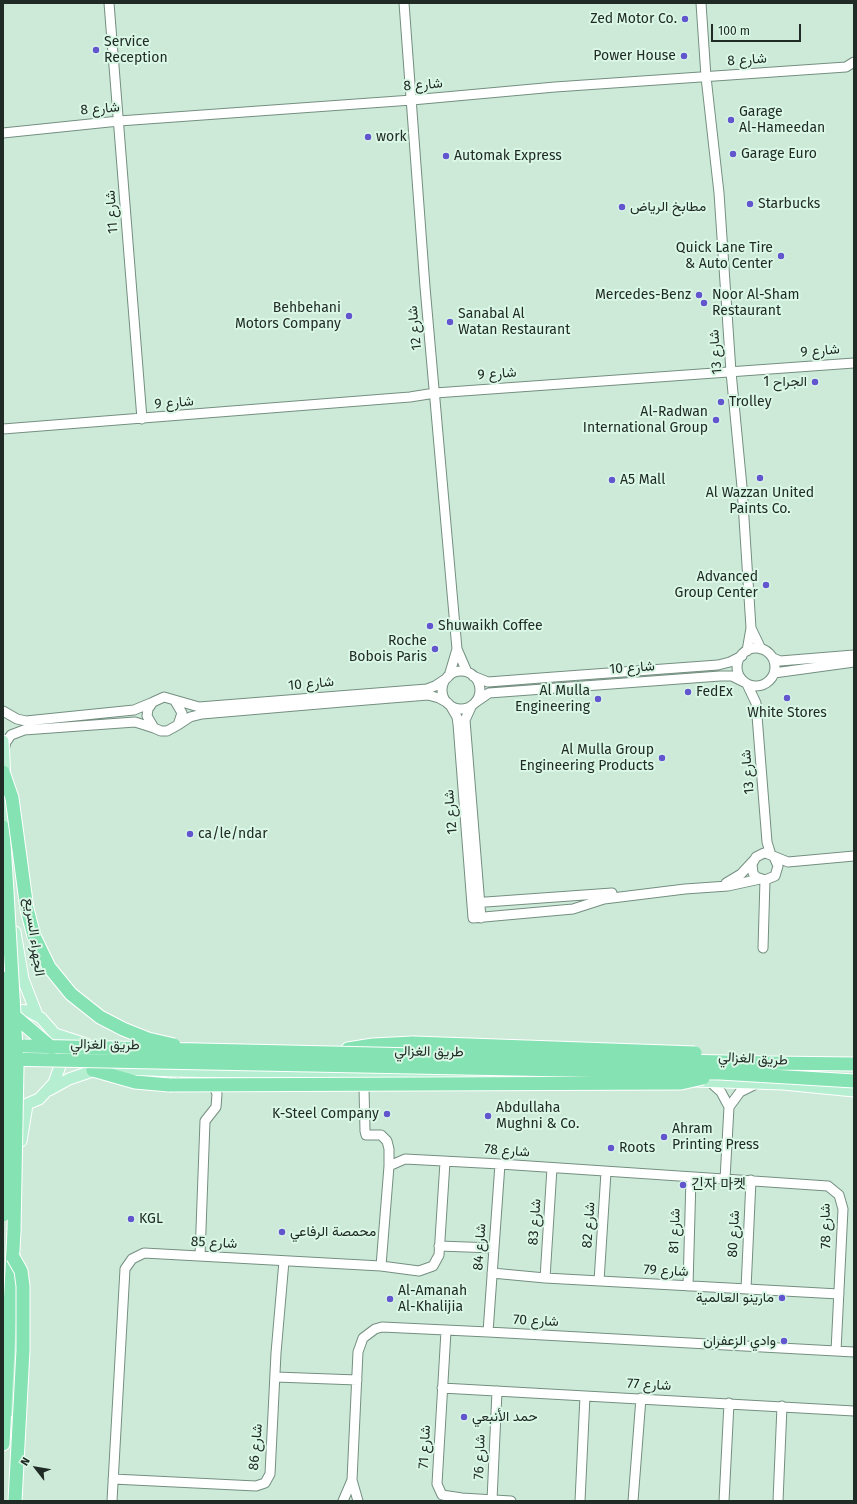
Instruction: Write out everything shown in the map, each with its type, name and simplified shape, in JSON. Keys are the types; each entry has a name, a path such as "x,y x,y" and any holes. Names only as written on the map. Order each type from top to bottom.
{"highway":[{"path":"3,772 12,798 22,878 34,936 41,952 59,981 95,1014 123,1029 148,1039 204,1051"},
{"name":"الجهراء السريع","path":"3,827 16,1040 17,1132 13,1257 3,1444"},
{"path":"3,978 7,1062 7,1130 3,1214"},
{"path":"3,1004 34,1034 72,1061 112,1077 158,1085 681,1083 720,1074"},
{"path":"3,1039 22,1040 45,1046"},
{"path":"348,1049 373,1044 413,1043 706,1054 768,1063"},
{"name":"طريق الغزالي","path":"3,1046 854,1064"},
{"name":"طريق الغزالي","path":"3,1059 720,1074 854,1081"},
{"path":"13,1257 22,1276 23,1310 23,1350 14,1501"}],"main road":[{"name":"الجهراء السريع","path":"3,746 15,938 23,979 36,1015"},
{"path":"3,1009 18,1008 36,1015 47,1023 55,1034 60,1048 61,1063 57,1078 49,1090 39,1100 27,1106 3,1107"},
{"name":"طريق الغزالي","path":"55,1034 87,1044 736,1059 854,1059"},
{"name":"طريق الغزالي","path":"49,1090 69,1079 101,1068 175,1072 709,1081 783,1084 854,1091"},
{"path":"9,1501 13,1431 20,1156 23,1120 27,1106"}],"street":[{"name":"شارع 11","path":"109,3 142,420"},
{"name":"شارع 12","path":"404,3 425,287 457,649 470,674"},
{"name":"شارع 13","path":"701,3 706,77 719,193 731,372 742,487 751,628 744,653"},
{"name":"شارع 8","path":"3,133 119,122 851,67"},
{"name":"شارع 9","path":"3,430 142,420 410,397 435,393 854,363"},
{"name":"شارع 13","path":"751,628 762,649"},
{"name":"شارع 12","path":"448,677 457,649"},
{"path":"772,658 774,672 765,684 758,686 746,683 740,676 738,669 744,653 754,649 762,649 772,658 780,661 854,655"},
{"name":"شارع 10","path":"470,674 488,682 718,665 730,662 744,653"},
{"path":"774,672 854,662"},
{"path":"455,673 470,674 480,685 480,691 473,704 460,709 449,704 445,698 443,688 448,677 455,673"},
{"name":"شارع 10","path":"473,704 490,693 720,676 732,676 746,683"},
{"name":"شارع 10","path":"178,725 190,717 202,714 427,689 435,686 448,677"},
{"name":"شارع 13","path":"746,683 756,703"},
{"name":"شارع 13","path":"765,684 759,693 756,703 767,838 773,856"},
{"name":"شارع 10","path":"176,701 199,707 428,695 439,698 449,704"},
{"path":"3,711 17,719 26,721 134,710 164,697 176,701 182,712 178,725 167,731 161,731 135,722 24,730 11,735 3,746"},
{"path":"151,703 147,716 154,728"},
{"name":"شارع 12","path":"449,704 457,717 458,724 476,903"},
{"name":"شارع 12","path":"473,704 465,720 477,918 573,909"},
{"path":"476,903 727,883 741,874 755,858 767,838"},
{"path":"762,880 753,873 752,869 755,858 764,853 788,862 854,856"},
{"path":"773,856 778,862 778,870"},
{"path":"574,895 573,909 604,899 685,889 728,886 762,880 775,876 778,870 788,862"},
{"path":"762,880 763,948"},
{"path":"175,1072 210,1083 214,1086 217,1094 217,1104 205,1121 200,1256"},
{"path":"356,1075 363,1082 366,1135 381,1135 387,1141 389,1166 381,1266"},
{"path":"709,1081 721,1092 729,1107 725,1179"},
{"path":"729,1107 740,1092 757,1083"},
{"name":"شارع 78","path":"389,1166 405,1159 824,1184 832,1188 839,1195 843,1209 836,1351"},
{"name":"شارع 85","path":"112,1501 125,1269 132,1259 144,1253 381,1266 419,1271 433,1266 439,1255 445,1162"},
{"name":"شارع 84","path":"488,1332 500,1164"},
{"name":"شارع 83","path":"545,1278 552,1168"},
{"name":"شارع 82","path":"599,1281 606,1172"},
{"name":"شارع 81","path":"688,1286 691,1177"},
{"name":"شارع 80","path":"746,1289 751,1180"},
{"path":"439,1246 494,1248"},
{"name":"شارع 86","path":"114,1479 256,1486 265,1483 270,1474 284,1261"},
{"name":"شارع 79","path":"492,1273 545,1278 839,1294"},
{"name":"شارع 70","path":"358,1501 352,1480 360,1345 363,1338 375,1329 382,1327 488,1332 854,1352"},
{"name":"شارع 71","path":"446,1331 437,1484 442,1495 511,1501"},
{"path":"276,1377 357,1380"},
{"name":"شارع 77","path":"442,1388 854,1411"},
{"name":"شارع 76","path":"492,1500 497,1391"},
{"path":"580,1501 585,1396"},
{"path":"633,1501 641,1398"},
{"path":"724,1501 729,1403"},
{"path":"778,1501 782,1406"},
{"name":"شارع 70","path":"343,1501 352,1480"}],"place":[{"name":"Zed Motor Co.","path":"685,19"},
{"name":"Service Reception","path":"96,50"},
{"name":"Power House","path":"684,56"},
{"name":"Garage Al-Hameedan","path":"731,120"},
{"name":"work","path":"368,137"},
{"name":"Garage Euro","path":"733,154"},
{"name":"Automak Express","path":"446,156"},
{"name":"Starbucks","path":"750,204"},
{"name":"مطابخ الرياض","path":"622,207"},
{"name":"Quick Lane Tire & Auto Center","path":"781,256"},
{"name":"Mercedes-Benz","path":"699,295"},
{"name":"Noor Al-Sham Restaurant","path":"704,303"},
{"name":"Behbehani Motors Company","path":"349,316"},
{"name":"Sanabal Al Watan Restaurant","path":"450,322"},
{"name":"الجراح 1","path":"815,382"},
{"name":"Trolley","path":"721,402"},
{"name":"Al-Radwan International Group","path":"716,420"},
{"name":"Al Wazzan United Paints Co.","path":"760,478"},
{"name":"A5 Mall","path":"612,480"},
{"name":"Advanced Group Center","path":"766,585"},
{"name":"Shuwaikh Coffee","path":"430,626"},
{"name":"Roche Bobois Paris","path":"435,649"},
{"name":"FedEx","path":"688,692"},
{"name":"White Stores","path":"787,698"},
{"name":"Al Mulla Engineering","path":"598,699"},
{"name":"Al Mulla Group Engineering Products","path":"662,758"},
{"name":"ca/le/ndar","path":"190,834"},
{"name":"K-Steel Company","path":"387,1114"},
{"name":"Abdullaha Mughni & Co.","path":"488,1116"},
{"name":"Ahram Printing Press","path":"664,1137"},
{"name":"Roots","path":"611,1148"},
{"name":"긴자 마켓","path":"683,1185"},
{"name":"KGL","path":"131,1219"},
{"name":"محمصة الرفاعي","path":"282,1232"},
{"name":"مارينو العالمية","path":"782,1298"},
{"name":"Al-Amanah Al-Khalijia","path":"390,1299"},
{"name":"وادي الزعفران","path":"784,1341"},
{"name":"حمد الأنبعي","path":"464,1417"}]}
